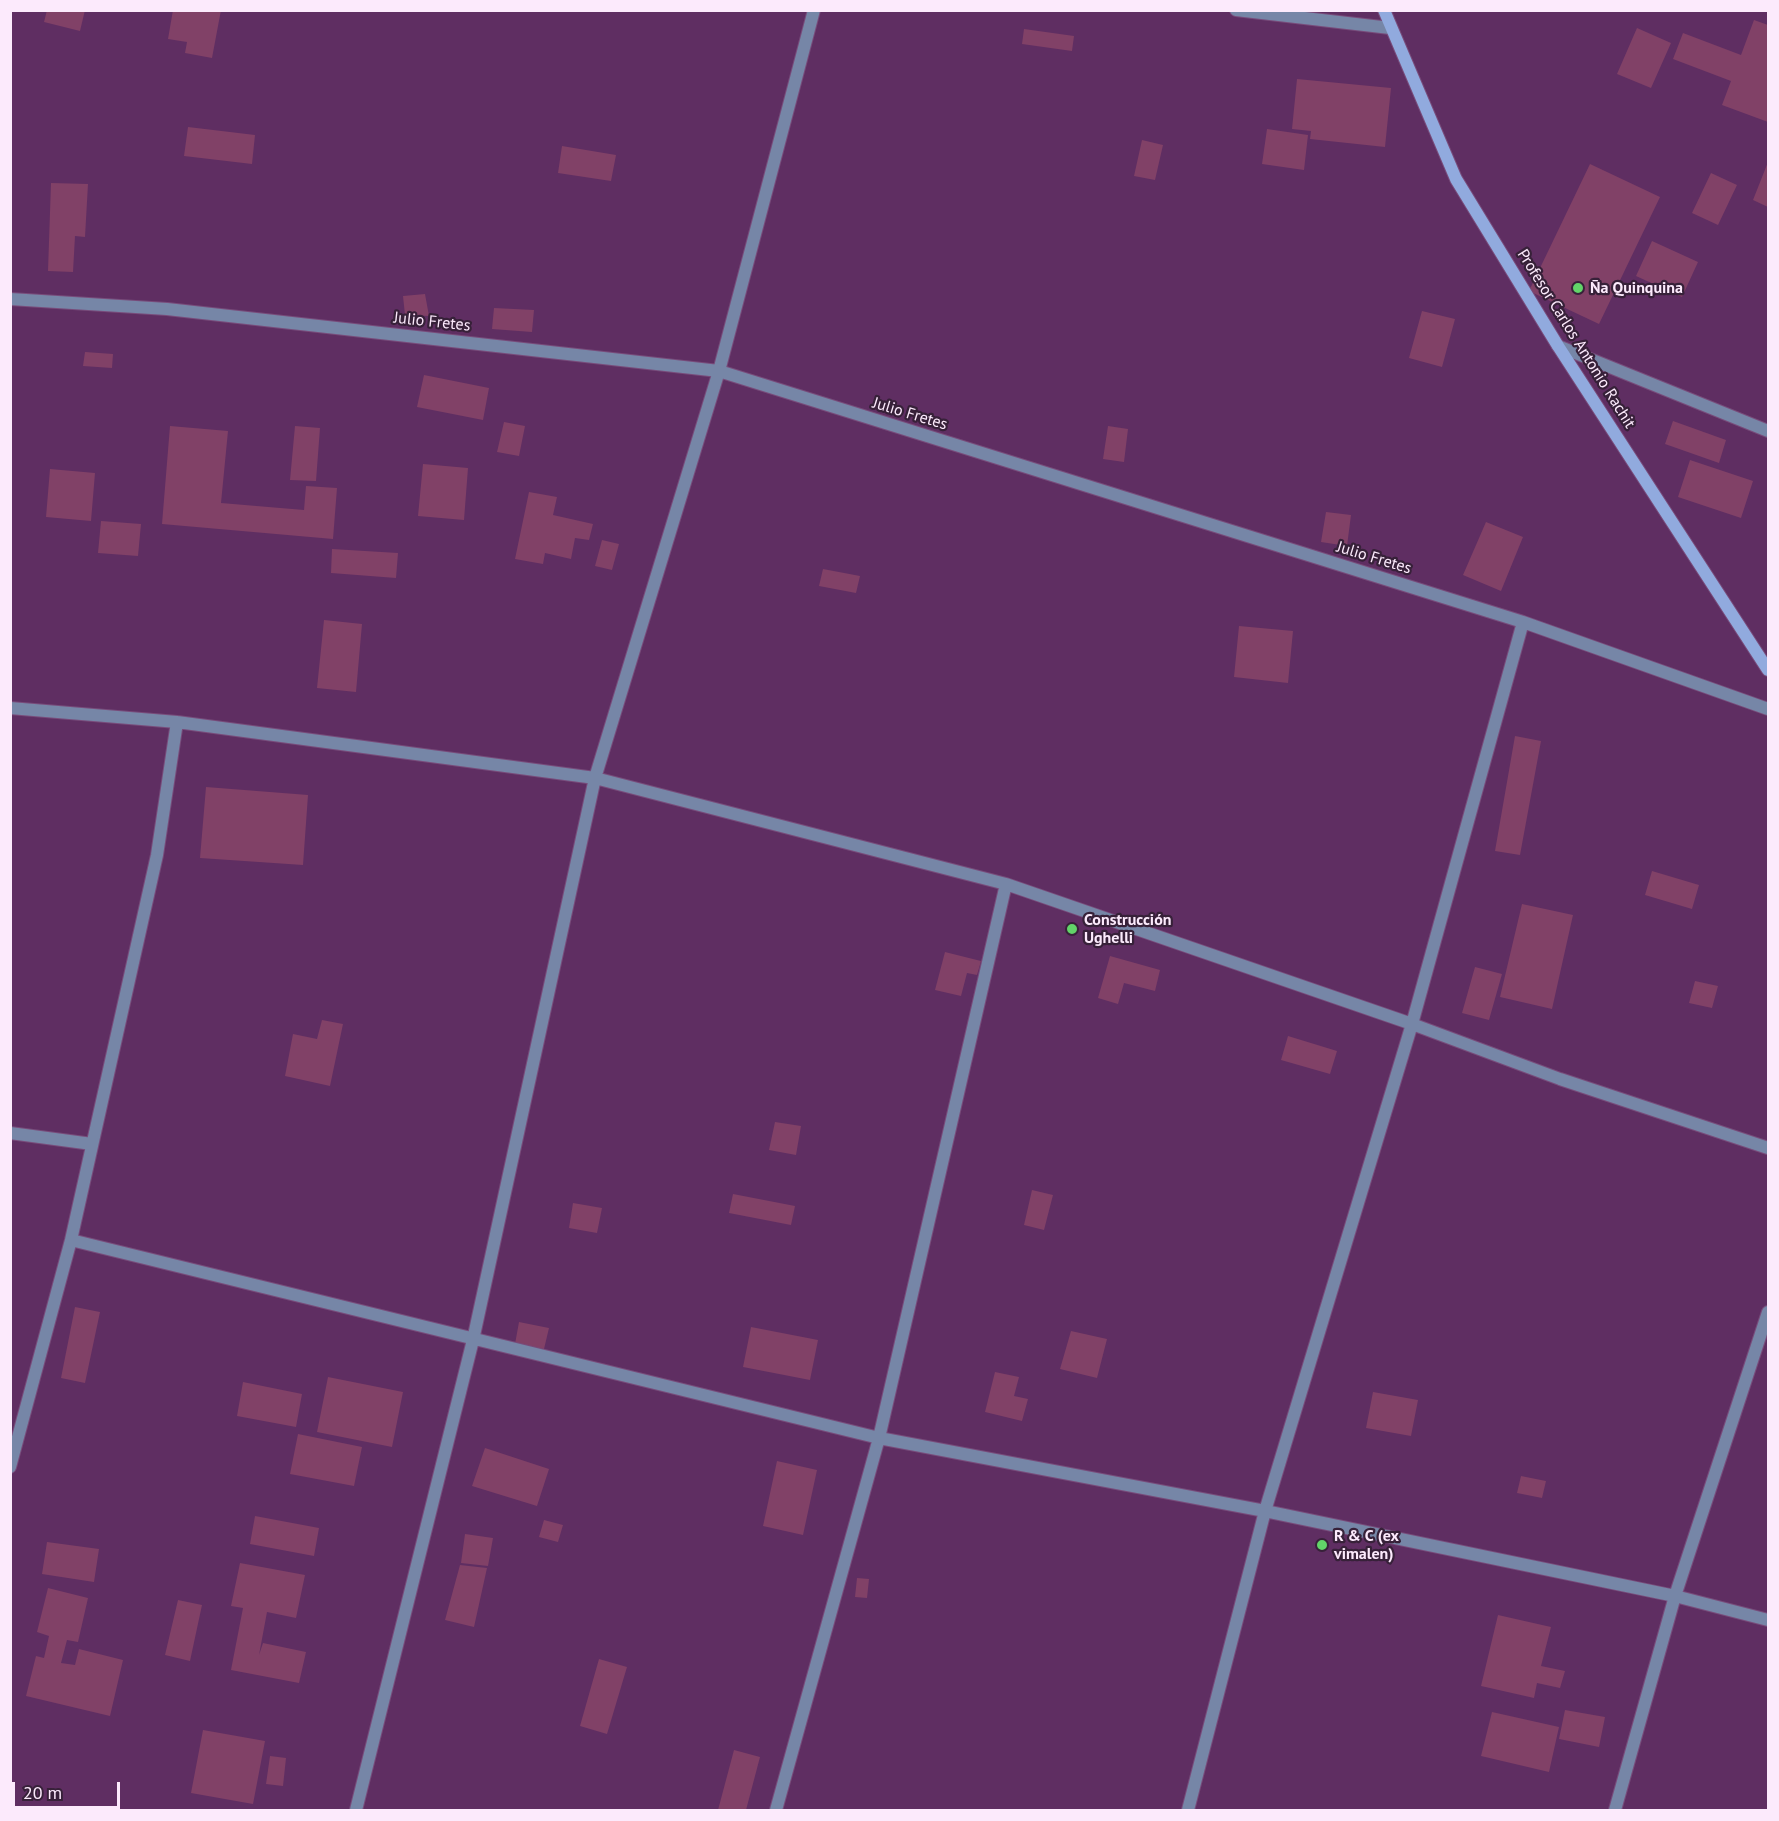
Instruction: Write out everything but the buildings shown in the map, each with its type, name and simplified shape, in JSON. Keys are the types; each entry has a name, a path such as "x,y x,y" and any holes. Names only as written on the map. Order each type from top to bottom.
{"main road":[{"name":"Profesor Carlos Antonio Rachit","path":"1384,10 1456,178 1558,346 1768,670"}],"street":[{"path":"356,1810 473,1340 595,778 718,371 814,10"},
{"path":"1236,10 1390,28"},
{"name":"Julio Fretes","path":"10,299 167,309 718,371 1522,622 1768,709"},
{"path":"1558,346 1768,432"},
{"path":"1188,1810 1265,1511 1412,1024 1522,622"},
{"path":"10,708 177,722 595,778 1006,884 1412,1024 1560,1079 1768,1148"},
{"path":"10,1467 71,1240 157,855 177,722"},
{"path":"776,1810 879,1438 1006,884"},
{"path":"10,1133 92,1144"},
{"path":"71,1240 879,1438 1265,1511 1675,1596 1768,1620"},
{"path":"1615,1810 1675,1596 1768,1312"}],"place":[{"name":"Ña Quinquina","path":"1578,288"},
{"name":"Construcción Ughelli","path":"1072,929"},
{"name":"R & C (ex vimalen)","path":"1322,1545"}]}
